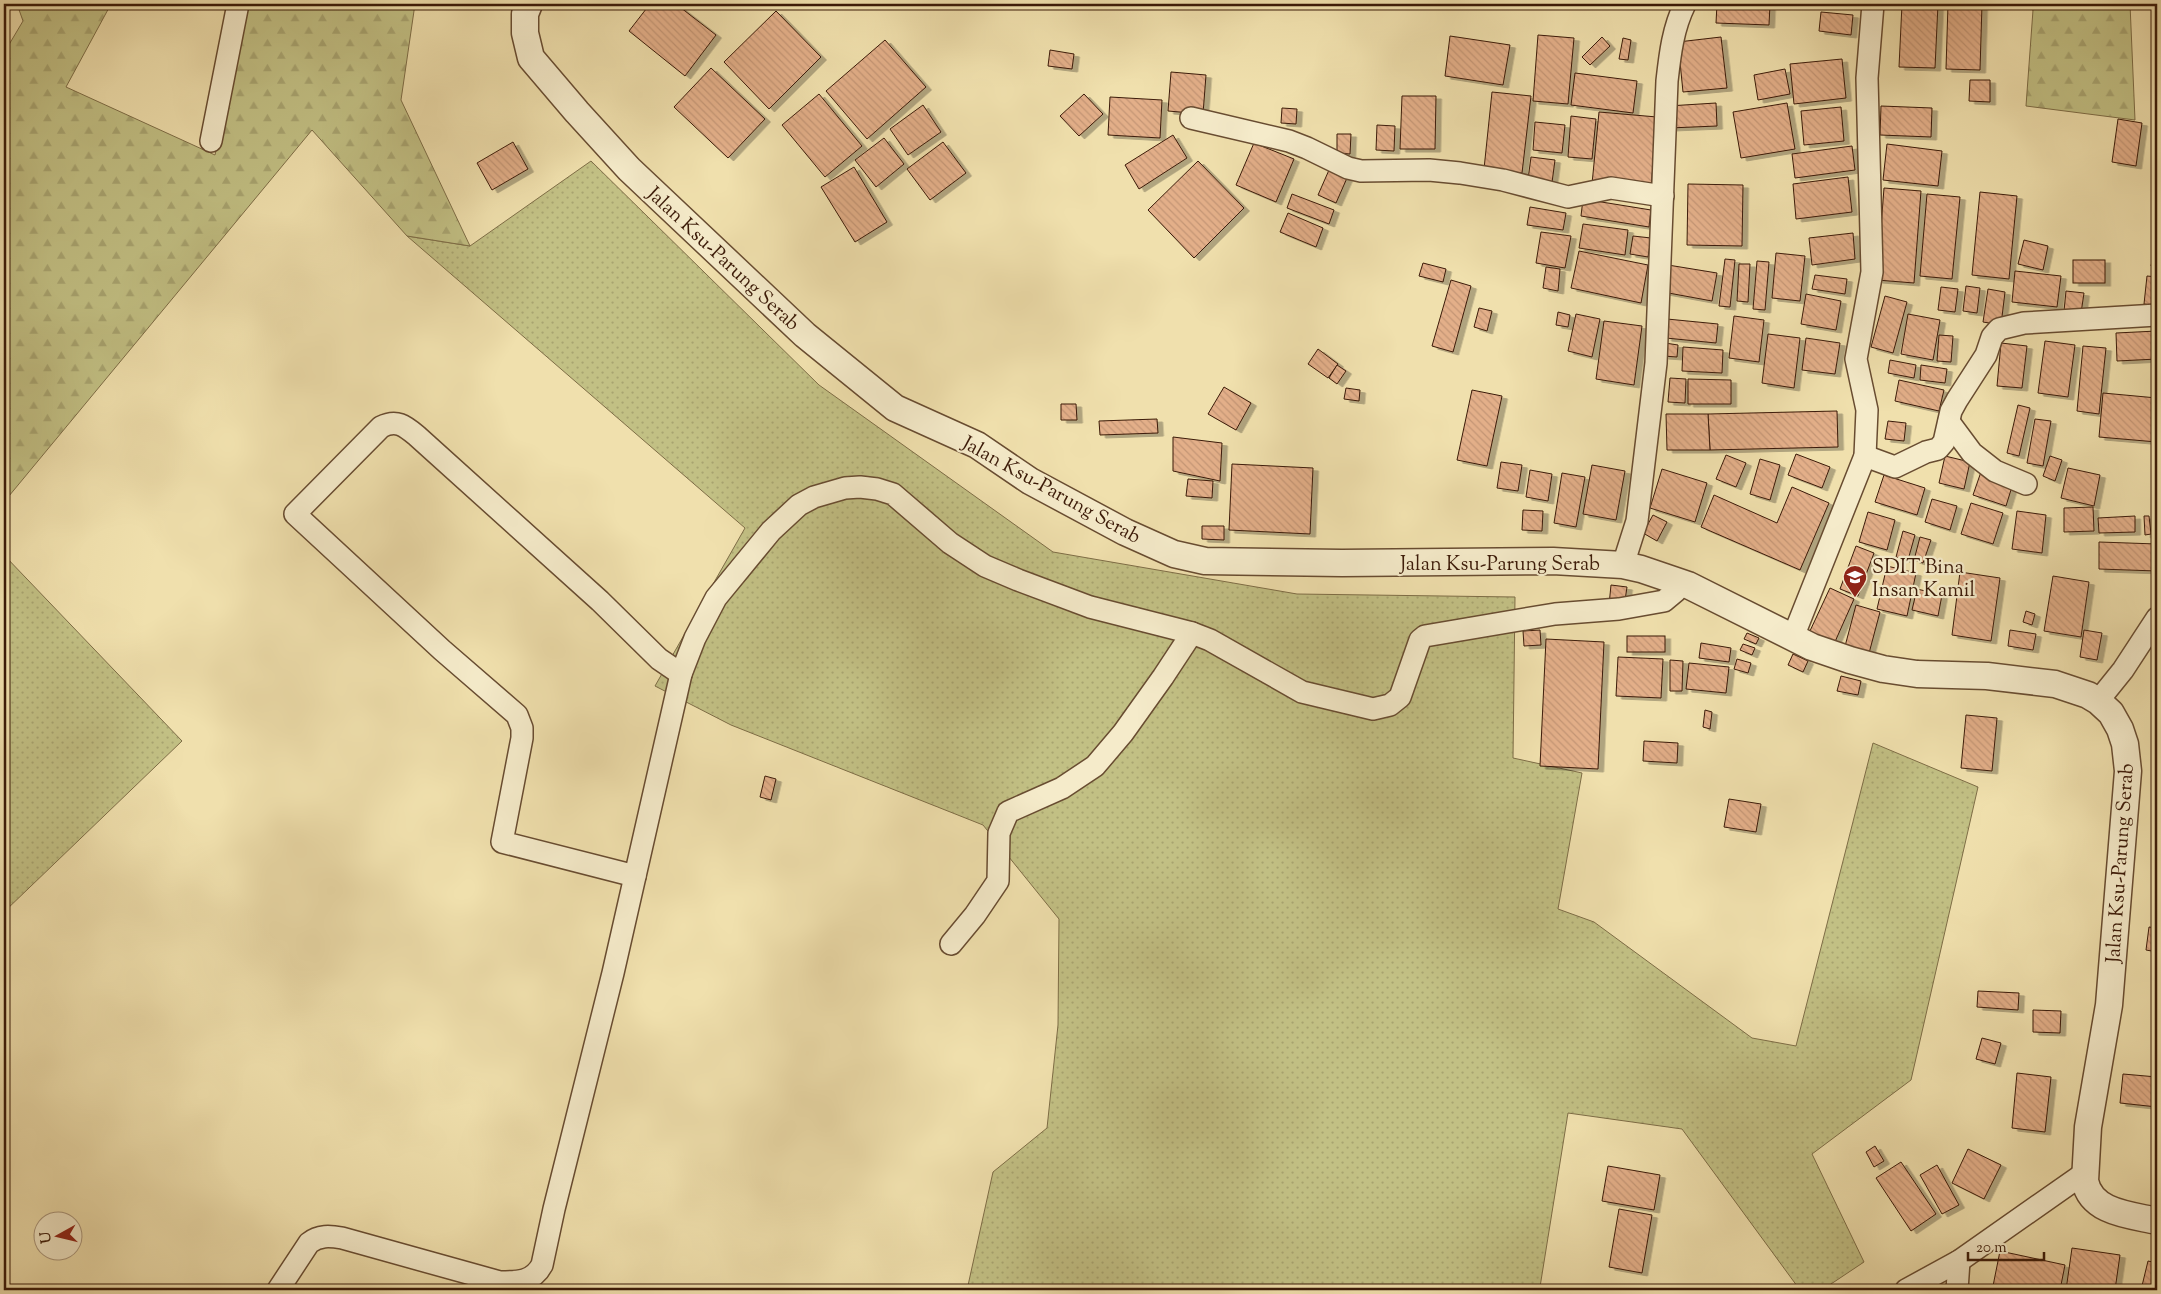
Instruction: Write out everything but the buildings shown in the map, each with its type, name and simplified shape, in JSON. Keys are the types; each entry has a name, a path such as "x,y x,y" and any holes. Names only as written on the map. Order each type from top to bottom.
{"street":[{"path":"211,141 238,4"},
{"name":"Jalan Ksu-Parung Serab","path":"529,4 525,14 525,32 531,58 629,169 805,335 895,408 977,445 1073,506 1124,532 1174,554 1204,561 1342,564 1508,560 1623,565 1678,582 1726,602 1794,638 1830,654 1883,669 1917,674 1987,676 2055,684 2077,691 2098,701 2111,713 2120,729 2125,744 2128,771 2109,1005 2088,1127 2086,1189 2100,1204 2120,1213 2157,1221"},
{"path":"1623,565 1637,521 1653,387 1667,81 1671,48 1679,17 1685,4"},
{"path":"1794,638 1865,456 1867,410 1856,359 1872,272 1867,78 1873,4"},
{"path":"1191,118 1289,141 1308,148 1348,168 1361,171 1429,170 1460,173 1503,180 1568,197 1611,188 1663,196"},
{"path":"1865,456 1895,467 1926,452 1938,449 1944,442 1957,400 1986,355 1992,337 2000,328 2024,322 2157,315"},
{"path":"635,876 502,842 522,738 522,728 518,715 442,650 295,514 381,427 395,422 401,424 417,436 578,581 659,659 681,674"},
{"path":"1949,422 1972,453 1994,470 2026,484"},
{"path":"278,1290 309,1243 316,1238 329,1236 500,1282 523,1281 538,1273 542,1265 554,1209 584,1093 681,674 695,638 716,598 772,531 799,505 814,497 844,488 860,487 877,489 893,494 931,528 966,555 1018,580 1090,607 1192,633 1217,644 1302,692 1374,709 1390,705 1400,696 1420,640 1425,636 1554,614 1620,609 1664,601 1676,591 1678,582"},
{"path":"2098,701 2123,670 2157,618"},
{"path":"950,944 975,915 998,881 998,833 1008,812 1062,788 1095,766 1123,733 1163,678 1192,633"},
{"path":"1906,1290 1959,1261 2086,1172"},
{"path":"1957,1290 1959,1261"}],"green space":[{"path":"17,4 111,4 66,87 215,155 248,4 415,4 401,100 470,246 407,236 312,130 4,502 4,53 23,21"},
{"path":"2016,4 2130,4 2135,120 2026,106 2033,10"},
{"path":"591,161 819,385 1053,552 1297,594 1515,597 1513,758 1582,773 1558,909 1594,922 1752,1038 1796,1046 1873,743 1978,787 1911,1080 1812,1154 1864,1262 1822,1290 1800,1290 1682,1129 1568,1113 1540,1287 1556,1290 967,1290 993,1172 1047,1128 1058,1025 1059,919 983,825 731,725 655,686 745,528 407,236 470,246"},
{"path":"4,555 182,741 4,912"}],"place":[{"name":"SDIT Bina Insan Kamil","path":"1855,598"}]}
